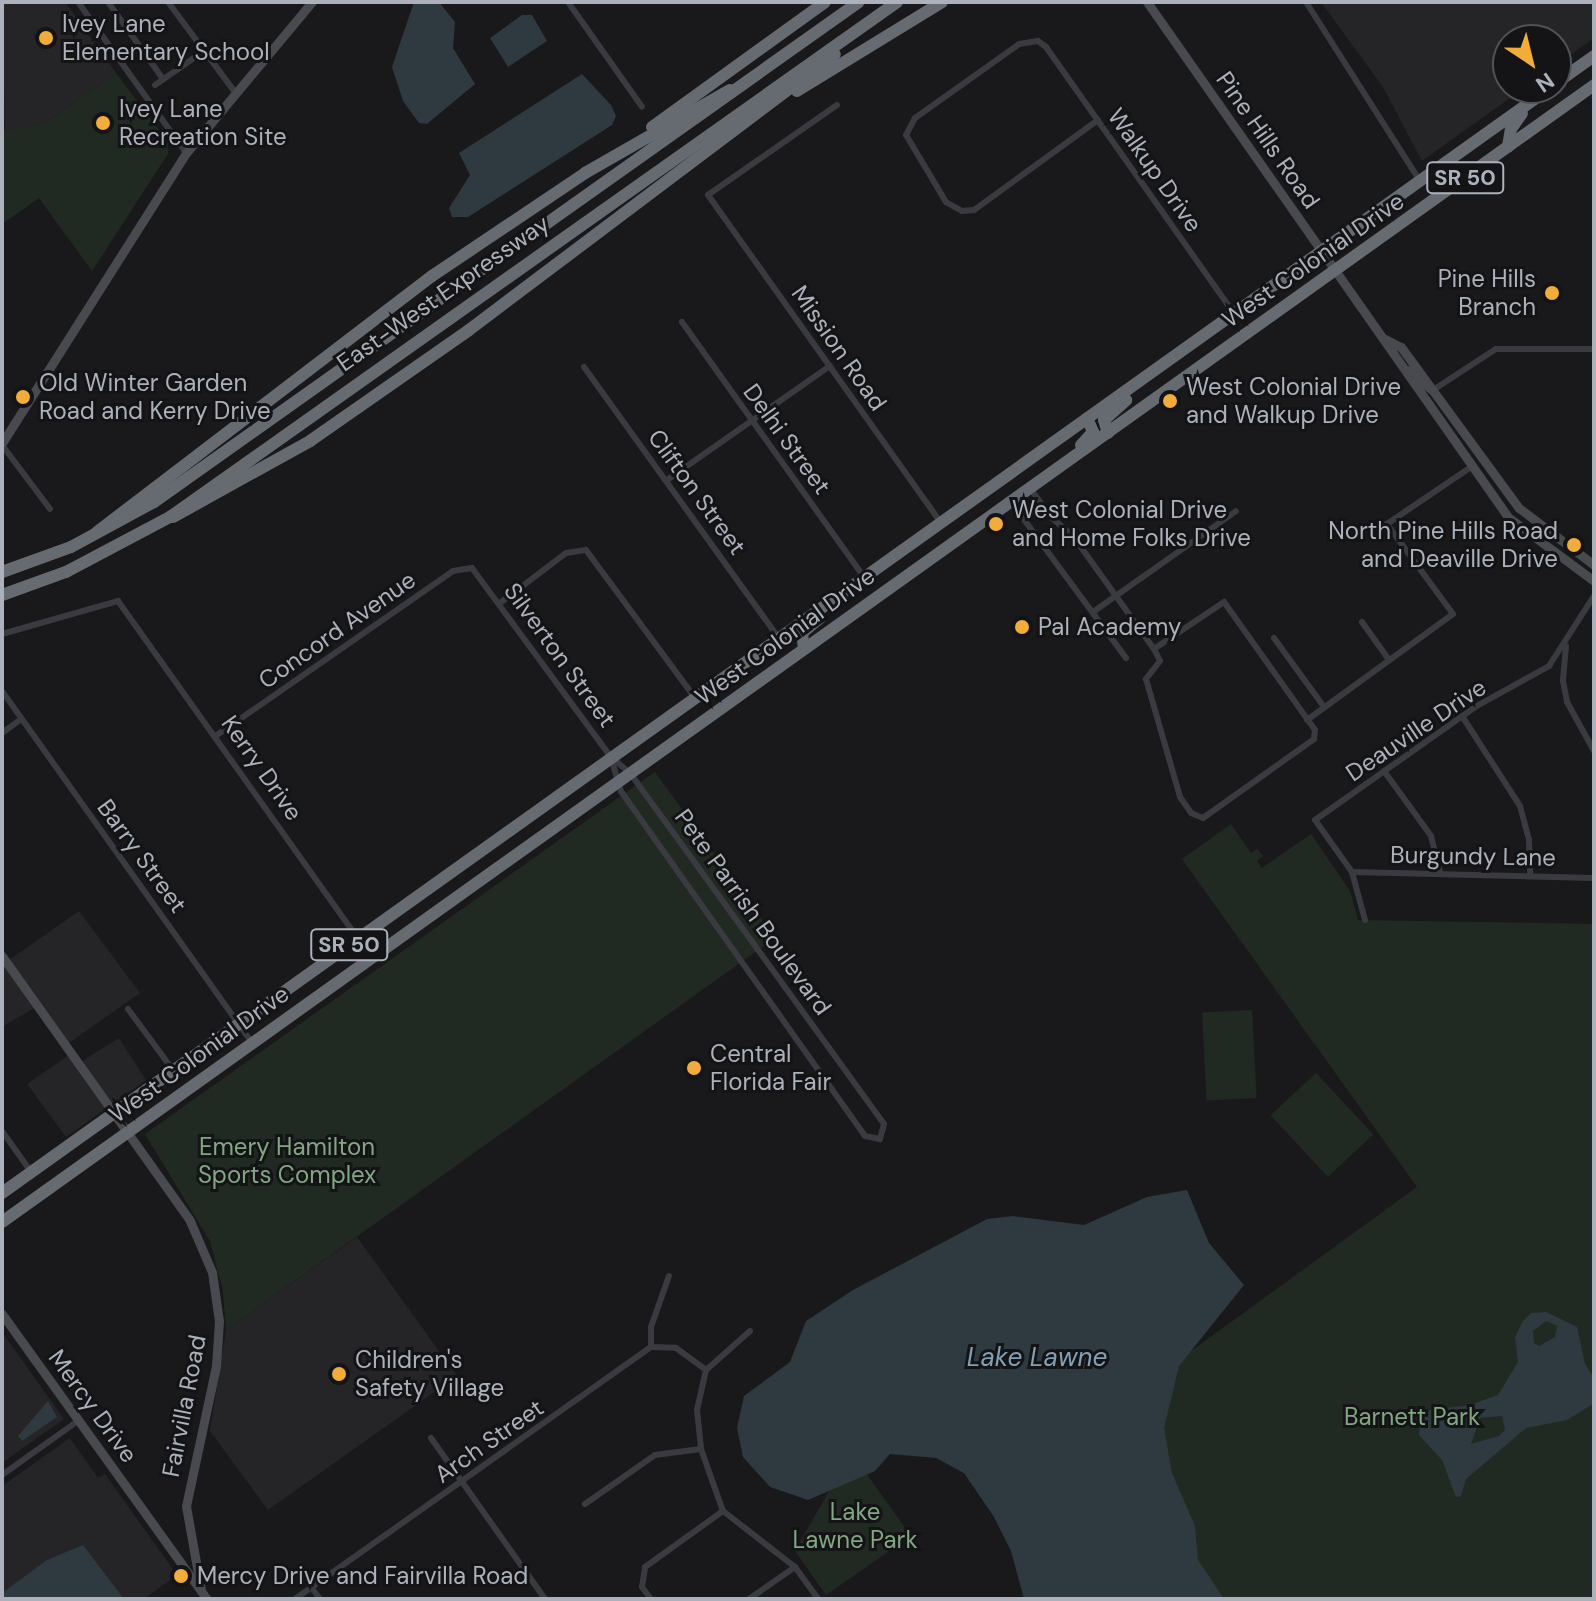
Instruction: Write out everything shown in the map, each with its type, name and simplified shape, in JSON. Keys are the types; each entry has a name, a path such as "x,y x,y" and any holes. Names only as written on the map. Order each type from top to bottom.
{"highway":[{"path":"634,143 668,113 825,2"},
{"name":"East-West Expressway","path":"2,572 93,536 165,494 859,2"},
{"name":"East-West Expressway","path":"2,595 66,572 170,517 897,2"},
{"path":"786,95 813,85 942,2"},
{"path":"170,517 187,513 310,441 511,300 786,95 867,23"},
{"path":"1572,72 1594,56"},
{"name":"West Colonial Drive","path":"2,1222 1594,85"},
{"path":"93,536 418,287 634,143 709,98 737,87"},
{"name":"West Colonial Drive","path":"2,1193 1527,104"},
{"path":"1508,147 1511,129 1531,104"},
{"path":"1108,433 1104,420 1140,390 1146,377"},
{"path":"1057,469 1093,432 1087,418"},
{"path":"907,576 909,566 946,538 941,523"},
{"path":"804,648 802,633 822,617 826,604"},
{"path":"748,689 751,680 783,656 779,638"},
{"path":"485,848 499,867"}],"main road":[{"path":"2,444 186,153 234,91 312,2"},
{"name":"Pine Hills Road","path":"1147,2 1385,339 1397,365 1471,467 1527,536 1594,581"},
{"name":"Pine Hills Road","path":"1385,339 1401,347 1519,508 1594,565"},
{"path":"1397,365 1433,390"},
{"name":"Fairvilla Road","path":"3,958 190,1221 216,1293 218,1341 186,1506 189,1545 204,1595"},
{"name":"Mercy Drive","path":"2,1314 204,1595"},
{"path":"177,1558 189,1545"}],"street":[{"path":"78,2 186,153"},
{"path":"108,2 163,79"},
{"path":"168,2 234,91"},
{"path":"568,2 642,107"},
{"path":"1306,2 1420,181"},
{"name":"Walkup Drive","path":"1098,120 974,210 962,211 946,202 911,150 906,135 915,118 1019,44 1038,41 1046,47 1098,120 1234,314"},
{"path":"155,85 204,51"},
{"name":"Mission Road","path":"837,105 708,195 941,523"},
{"name":"Delhi Street","path":"682,322 864,577"},
{"path":"1433,390 1496,349 1594,349"},
{"path":"667,480 830,366"},
{"name":"Clifton Street","path":"584,367 779,638"},
{"path":"2,444 50,509"},
{"path":"1307,720 1453,614 1387,524 1471,467"},
{"path":"1030,488 1116,596 1160,661 1146,679 1180,797 1191,813 1203,818 1314,739 1307,720 1224,602 1154,649"},
{"path":"1011,502 1126,658"},
{"path":"1093,612 1236,511"},
{"path":"500,603 566,553 586,550 596,558 695,698"},
{"name":"Concord Avenue","path":"217,735 453,571 465,567 480,575"},
{"name":"Silverton Street","path":"480,575 611,757"},
{"name":"Deauville Drive","path":"1352,872 1315,820 1462,716 1530,680 1566,646 1594,596"},
{"name":"Kerry Drive","path":"2,634 118,601 217,735 372,958"},
{"path":"1362,622 1389,660"},
{"path":"1274,638 1324,707"},
{"path":"1566,646 1567,702 1594,751"},
{"name":"Barry Street","path":"2,691 252,1043"},
{"path":"1462,716 1520,806 1529,840 1530,875"},
{"path":"2,733 21,719"},
{"name":"Pete Parrish Boulevard","path":"611,757 630,773 884,1124 880,1139 865,1136 615,784 611,757"},
{"path":"1384,771 1431,836 1440,873"},
{"path":"1352,872 1365,920"},
{"name":"Burgundy Lane","path":"1352,872 1594,878"},
{"path":"128,1009 173,1070"},
{"path":"2,1131 31,1172"},
{"path":"669,1276 651,1327 651,1347 676,1348 706,1370"},
{"path":"750,1331 706,1370 697,1410 701,1449 723,1511 795,1567 818,1599"},
{"name":"Arch Street","path":"295,1599 651,1347"},
{"path":"2,1475 79,1420"},
{"path":"431,1438 545,1599"},
{"path":"585,1504 655,1455 701,1449"},
{"path":"651,1599 642,1587 645,1567 723,1511"},
{"path":"749,1599 795,1567"},
{"path":"311,1587 320,1599"}],"shaded area":[{"name":"Ivey Lane Elementary School","path":"2,2 65,2 116,73 45,123 5,131"},
{"path":"1321,2 1594,2 1594,38 1572,54 1572,24 1492,24 1492,104 1502,104 1422,161 1383,87"},
{"path":"79,911 140,993 69,1043 41,1004 2,1027 2,965"},
{"path":"119,1038 146,1080 66,1137 27,1084 69,1055 76,1065"},
{"name":"Children's Safety Village","path":"357,1237 457,1376 268,1510 210,1431 226,1330"},
{"path":"2,1332 64,1419 2,1463"},
{"path":"70,1438 98,1478 105,1474 177,1575 144,1599 2,1599 2,1486"}],"green space":[{"path":"116,73 168,142 168,154 92,271 39,198 2,224 2,127 5,131 45,123"},
{"name":"Emery Hamilton Sports Complex","path":"655,772 775,938 226,1330 223,1291 210,1241 145,1134"},
{"name":"Barnett Park","path":"1231,824 1251,853 1257,849 1263,856 1257,861 1262,868 1311,834 1350,891 1358,920 1594,924 1594,1599 1134,1599 1125,1399 1417,1187 1182,859"},
{"path":"1252,1010 1257,1098 1207,1100 1202,1013"},
{"path":"1316,1073 1373,1134 1328,1177 1271,1115"},
{"name":"Lake Lawne Park","path":"851,1452 911,1536 826,1595 795,1551"}],"water":[{"path":"414,2 439,2 455,22 453,48 475,84 427,124 419,123 403,101 392,67"},
{"path":"522,15 532,15 547,41 508,67 490,38"},
{"path":"582,74 611,105 616,116 612,125 468,217 452,217 449,208 470,175 459,153"},
{"name":"Lake Lawne","path":"1187,1190 1209,1243 1244,1285 1179,1366 1164,1428 1172,1473 1195,1526 1198,1560 1224,1599 1024,1599 1011,1551 994,1517 964,1473 936,1458 890,1454 875,1471 808,1500 770,1487 743,1457 737,1428 744,1396 790,1362 806,1321 853,1290 987,1219 1013,1216 1084,1225 1147,1197"},
{"path":"1546,1312 1577,1327 1585,1364 1594,1378 1593,1404 1567,1420 1526,1428 1466,1479 1461,1496 1456,1497 1442,1460 1419,1435 1422,1411 1470,1405 1498,1395 1518,1362 1515,1337 1531,1313","holes":["1546,1321 1557,1326 1555,1337 1539,1346 1534,1343 1533,1331","1502,1416 1505,1430 1499,1436 1471,1444 1480,1418"]},
{"path":"48,1401 57,1417 22,1441 18,1436"},
{"path":"83,1545 124,1599 2,1599 2,1593 47,1560"}],"place":[{"name":"Ivey Lane Elementary School","path":"46,38"},
{"name":"Ivey Lane Recreation Site","path":"103,123"},
{"name":"Pine Hills Branch","path":"1552,293"},
{"name":"Old Winter Garden Road and Kerry Drive","path":"23,397"},
{"name":"West Colonial Drive and Walkup Drive","path":"1170,401"},
{"name":"West Colonial Drive and Home Folks Drive","path":"996,524"},
{"name":"North Pine Hills Road and Deaville Drive","path":"1574,545"},
{"name":"Pal Academy","path":"1022,627"},
{"name":"Central Florida Fair","path":"694,1068"},
{"name":"Children's Safety Village","path":"339,1374"},
{"name":"Mercy Drive and Fairvilla Road","path":"181,1576"}]}
